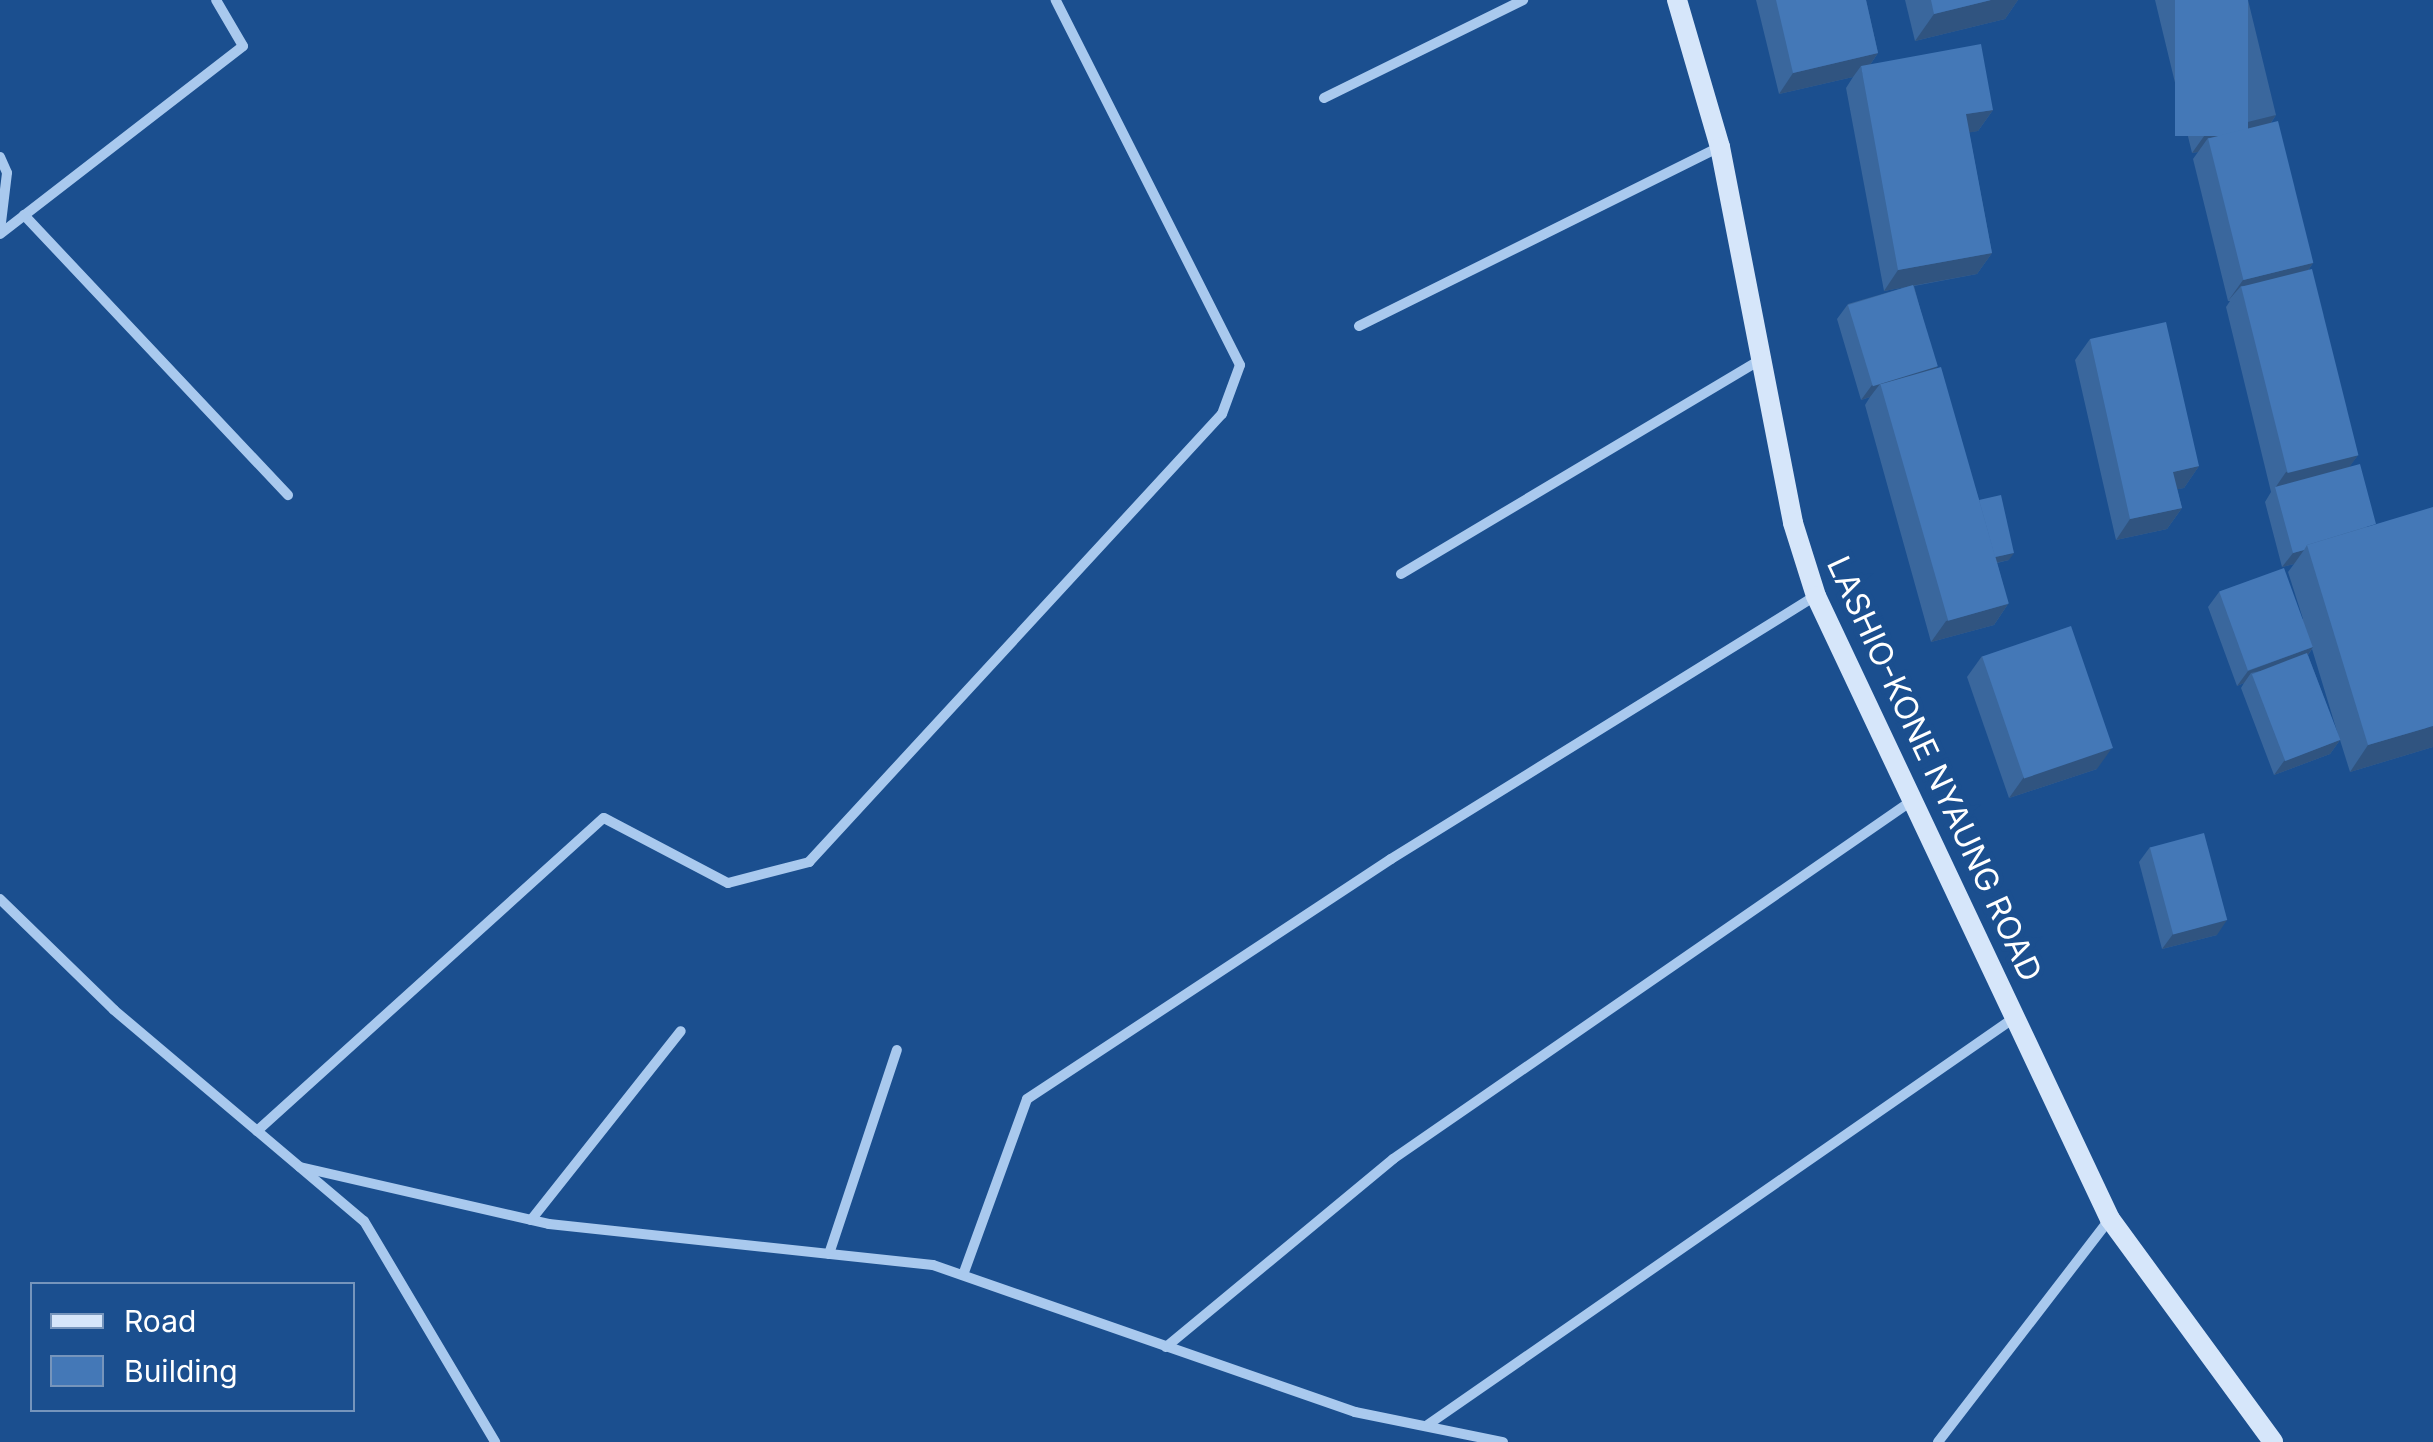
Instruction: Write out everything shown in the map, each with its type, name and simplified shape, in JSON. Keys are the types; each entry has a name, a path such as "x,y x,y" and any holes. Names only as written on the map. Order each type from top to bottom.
{"main road":[{"name":"LASHIO-KONE NYAUNG ROAD","path":"1678,0 1720,147 1793,523 1816,596 2110,1220 2273,1442"}],"street":[{"path":"0,232 243,46 216,0"},
{"path":"257,1130 604,818 728,883 809,862 1222,414 1240,365 1056,0"},
{"path":"1324,98 1523,0"},
{"path":"1359,326 1720,147"},
{"path":"0,157 7,173 0,232"},
{"path":"24,215 288,495"},
{"path":"1401,574 1759,362"},
{"path":"963,1275 1026,1098 1390,859 1816,596"},
{"path":"1166,1346 1393,1159 1914,800"},
{"path":"0,899 114,1010 364,1221 495,1442"},
{"path":"1426,1426 2015,1017"},
{"path":"532,1220 681,1031"},
{"path":"829,1254 897,1050"},
{"path":"300,1168 532,1220 932,1265 1355,1412 1503,1442"},
{"path":"1938,1442 2110,1220"}],"building":[{"path":"1776,0 1866,0 1878,53 1793,73"},
{"path":"1931,0 1991,0 1934,14"},
{"path":"2175,0 2248,0 2248,136 2175,136"},
{"path":"1981,44 1993,110 1966,114 1992,253 1898,270 1861,66"},
{"path":"2278,121 2313,263 2243,280 2208,138"},
{"path":"2312,269 2358,455 2288,473 2241,287"},
{"path":"1913,285 1938,366 1873,386 1848,305"},
{"path":"2166,322 2199,466 2173,472 2182,508 2130,519 2090,339"},
{"path":"1941,367 2009,603 1948,621 1880,384"},
{"path":"2360,464 2376,524 2293,553 2275,487"},
{"path":"2001,495 2014,553 1995,557 1979,500"},
{"path":"2433,507 2433,726 2368,745 2307,545"},
{"path":"2284,568 2313,647 2248,671 2219,592"},
{"path":"2071,626 2113,748 2024,779 1982,657"},
{"path":"2307,653 2340,740 2285,761 2252,674"},
{"path":"2204,833 2227,920 2173,934 2150,847"}]}
